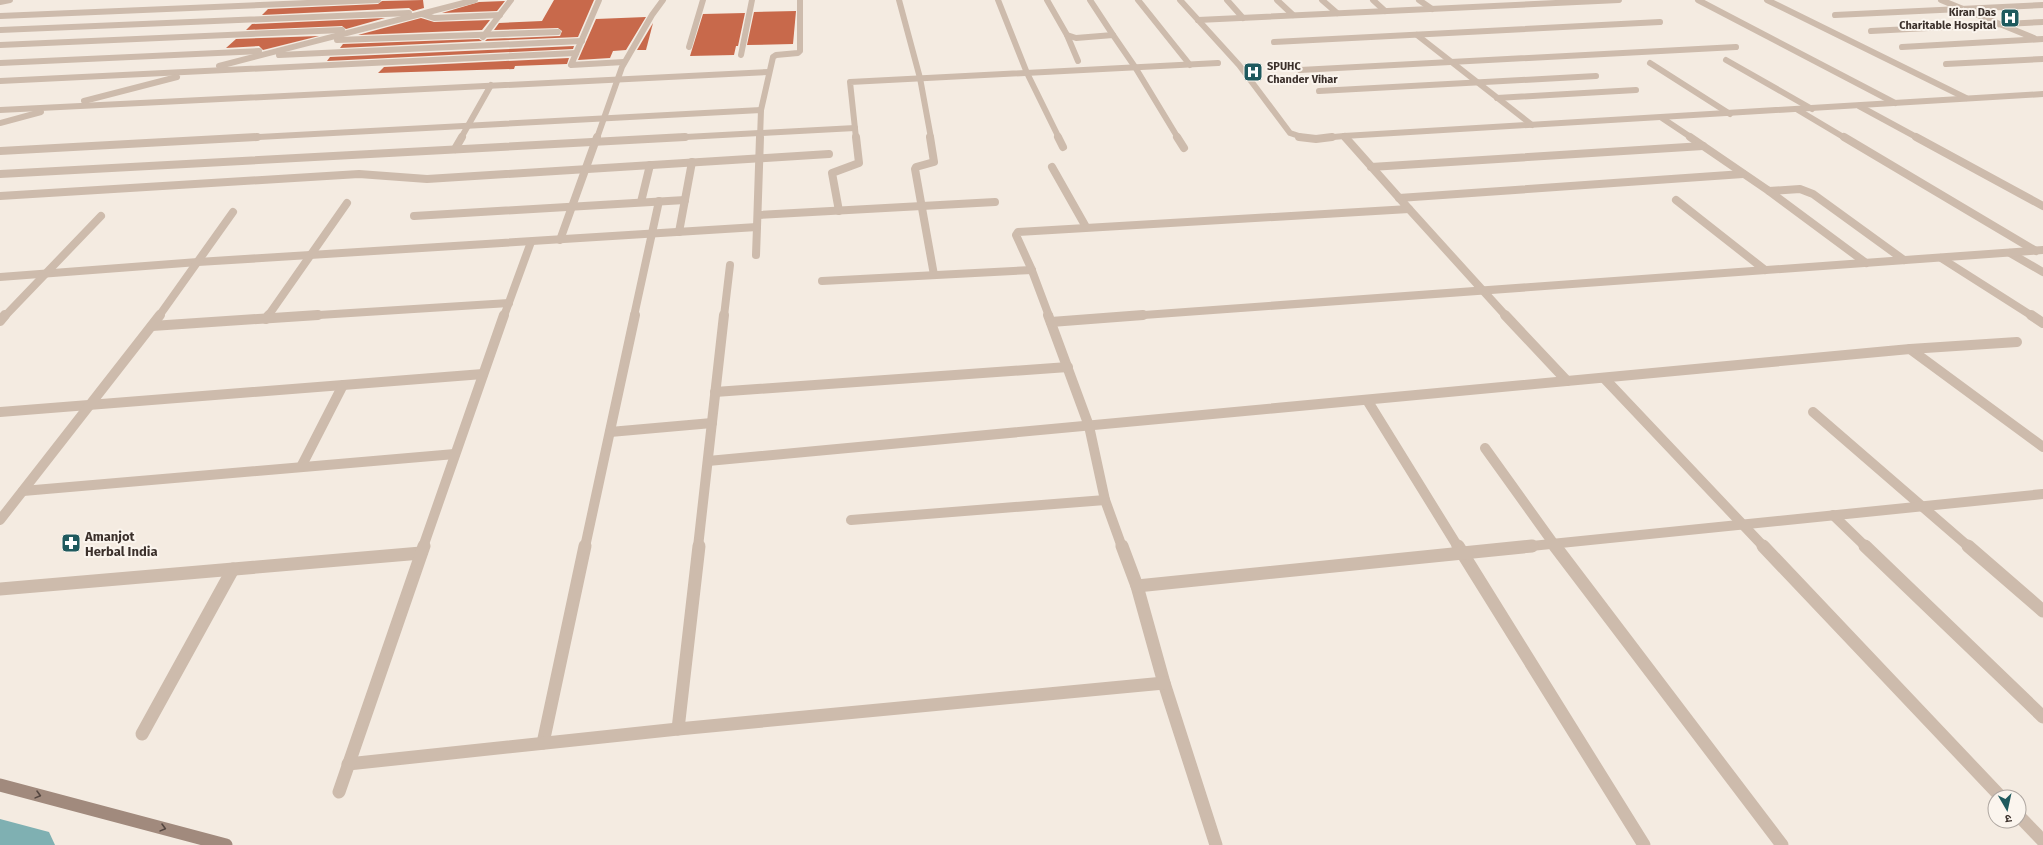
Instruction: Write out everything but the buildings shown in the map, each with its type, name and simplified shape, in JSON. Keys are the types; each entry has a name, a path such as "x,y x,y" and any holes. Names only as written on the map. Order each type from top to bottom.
{"street":[{"path":"0,2 10,0"},
{"path":"0,16 378,0"},
{"path":"0,123 475,0"},
{"path":"477,46 511,0"},
{"path":"599,0 571,65 624,62"},
{"path":"560,240 624,62 663,0"},
{"path":"689,47 703,0"},
{"path":"741,55 752,0"},
{"path":"756,255 761,110 773,57 776,55 798,53 800,51 800,0"},
{"path":"899,0 920,78 934,158 934,162 916,167 915,169 934,275"},
{"path":"998,0 1027,73 1063,147"},
{"path":"1047,0 1067,35 1078,61"},
{"path":"1090,0 1135,67 1184,148"},
{"path":"1138,0 1190,65"},
{"path":"1180,0 1238,65 1290,133 1296,137 1307,138 1662,118 2043,94"},
{"path":"1227,0 1243,18"},
{"path":"1277,0 1293,15"},
{"path":"1322,0 1336,13"},
{"path":"1373,0 1385,11"},
{"path":"1419,0 1432,9"},
{"path":"1466,0 1477,7"},
{"path":"1519,0 1527,5"},
{"path":"1198,20 1527,5 1571,1 1619,0"},
{"path":"1698,0 1895,103"},
{"path":"1767,0 1968,99"},
{"path":"1942,0 2043,42"},
{"path":"1835,15 2043,5"},
{"path":"0,30 426,13 434,18 500,15"},
{"path":"1274,42 1660,22"},
{"path":"1871,31 2043,22"},
{"path":"0,46 362,29"},
{"path":"317,41 558,32"},
{"path":"1067,35 1076,38 1113,35"},
{"path":"1417,35 1532,125"},
{"path":"1902,47 2043,39"},
{"path":"257,56 582,41"},
{"path":"1300,70 1736,47"},
{"path":"0,63 279,50"},
{"path":"0,81 576,53"},
{"path":"1946,64 2043,59"},
{"path":"1726,60 1812,109"},
{"path":"839,211 832,173 841,169 852,168 859,163 856,128 849,84 850,82 1218,63"},
{"path":"1650,63 1730,114"},
{"path":"0,110 769,72"},
{"path":"1319,91 1596,76"},
{"path":"455,149 491,85"},
{"path":"1497,98 1636,90"},
{"path":"1859,106 2043,206"},
{"path":"0,151 761,110"},
{"path":"1798,110 2039,250"},
{"path":"1662,118 1769,191 1866,263"},
{"path":"0,174 856,128"},
{"path":"1344,136 1482,291 1567,381"},
{"path":"1371,167 1703,146"},
{"path":"0,196 359,174 427,180 587,168 829,154"},
{"path":"680,232 692,162"},
{"path":"641,202 650,165"},
{"path":"1052,167 1086,227"},
{"path":"1399,198 1743,174"},
{"path":"1769,191 1800,189 1813,194 1904,260"},
{"path":"414,216 685,200"},
{"path":"1676,200 1765,270"},
{"path":"543,743 659,201"},
{"path":"758,215 995,202"},
{"path":"266,319 347,203"},
{"path":"1216,845 1164,682 1137,586 1105,500 1089,426 1032,270 1016,235 1018,232 1086,227 1409,209"},
{"path":"0,520 152,326 233,212"},
{"path":"0,320 47,274 101,216"},
{"path":"0,277 198,262 757,227"},
{"path":"338,792 483,374 531,242"},
{"path":"1051,322 2039,250"},
{"path":"2010,253 2043,272"},
{"path":"1941,258 2043,323"},
{"path":"678,729 730,265"},
{"path":"822,281 1032,270"},
{"path":"152,326 509,303"},
{"path":"708,461 1910,349 2017,342"},
{"path":"1910,349 2043,447"},
{"path":"715,392 1068,368"},
{"path":"0,412 483,374"},
{"path":"1604,378 1993,789"},
{"path":"301,467 343,385"},
{"path":"1367,400 1644,845"},
{"path":"1813,412 2043,611"},
{"path":"610,432 712,423"},
{"path":"1485,448 1554,544 1782,845"},
{"path":"23,491 455,454"},
{"path":"1137,586 2043,494"},
{"path":"851,520 1105,500"},
{"path":"1833,515 2043,717"},
{"path":"0,589 421,553"},
{"path":"142,734 234,569"},
{"path":"348,764 678,729 1164,682"},
{"path":"0,785 226,845"},
{"path":"2027,824 2043,841"}],"waterway":[{"path":"0,837 34,845"}],"place":[{"name":"Kiran Das Charitable Hospital","path":"2010,18"},
{"name":"SPUHC Chander Vihar","path":"1253,72"},
{"name":"Amanjot Herbal India","path":"71,543"}]}
